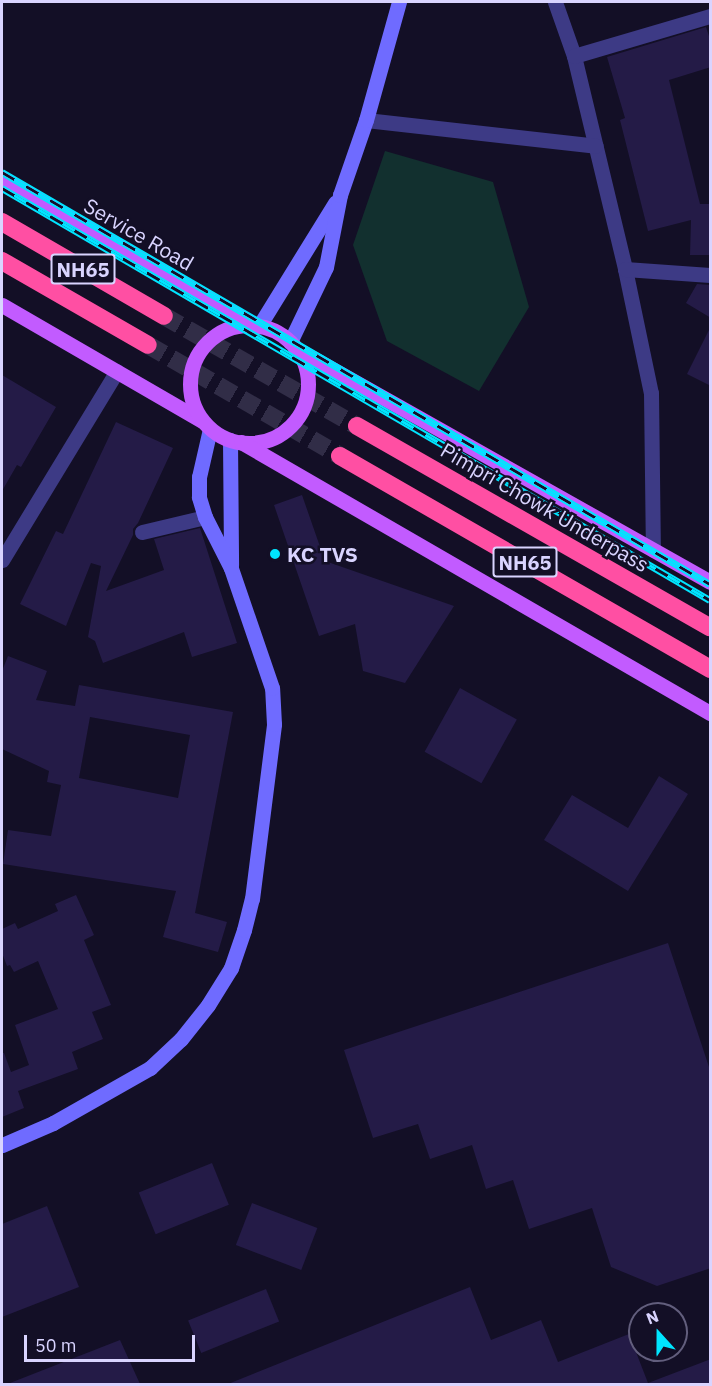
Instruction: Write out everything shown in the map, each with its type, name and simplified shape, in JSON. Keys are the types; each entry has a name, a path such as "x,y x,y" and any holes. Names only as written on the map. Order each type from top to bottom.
{"highway":[{"name":"NH65","path":"2,222 164,316"},
{"name":"NH65","path":"2,261 148,345"},
{"name":"Pimpri Chowk Underpass","path":"357,426 711,627"},
{"name":"NH65","path":"340,456 711,669"}],"main road":[{"path":"293,345 326,267 339,195 366,120 399,2"},
{"name":"Service Road","path":"2,178 257,326"},
{"path":"257,326 339,195"},
{"path":"2,305 206,425 711,713"},
{"path":"2,1145 52,1123 150,1068 181,1039 208,1005 231,968 252,899 274,724 272,688 231,568 205,517 199,497 199,477 206,425 196,411 190,389 192,366 197,355 212,338 244,325 278,332 293,345 653,550 709,578"},
{"path":"236,441 265,441 285,430 300,412 308,379 301,357 293,345"},
{"path":"231,568 236,441"}],"street":[{"path":"555,2 574,56 625,269 651,393 653,550"},
{"path":"574,56 711,16"},
{"path":"366,120 596,146"},
{"path":"625,269 711,275"},
{"path":"2,560 117,371"},
{"path":"142,532 205,517"}],"green space":[{"path":"385,151 493,182 529,307 479,391 387,341 353,245"}],"building":[{"path":"706,27 711,42 711,67 669,80 700,204 711,204 711,255 690,255 691,220 648,231 620,120 625,118 607,57"},
{"path":"697,284 711,285 711,318 686,303"},
{"path":"711,326 711,386 687,374"},
{"path":"2,375 56,407 21,467 17,465 2,491"},
{"path":"116,422 173,448 138,523 133,529 133,535 106,591 164,570 154,539 200,528 237,643 192,657 184,632 103,663 95,641 88,637 101,566 91,563 66,626 20,604 56,531 63,534"},
{"path":"302,495 325,561 454,606 405,683 363,671 355,624 319,636 274,505"},
{"path":"8,656 47,671 36,700 75,706 79,685 233,712 195,913 227,922 218,952 163,937 176,891 3,864 8,830 51,836 61,785 47,782 49,771 2,749 2,671","holes":["90,717 190,735 178,798 79,778"]},
{"path":"460,688 517,720 481,783 425,752"},
{"path":"659,776 688,794 628,891 544,840 572,795 628,828"},
{"path":"76,895 94,935 84,940 111,1005 92,1012 103,1039 72,1052 78,1069 18,1091 24,1108 2,1117 2,1053 4,1053 11,1072 29,1065 15,1025 58,1009 38,961 14,972 10,965 7,966 2,953 2,929 15,923 18,929 58,911 55,904"},
{"path":"668,943 711,1073 711,1268 657,1286 611,1267 592,1208 529,1229 513,1180 486,1189 472,1145 430,1159 418,1124 373,1138 344,1050"},
{"path":"212,1163 229,1205 156,1234 139,1193"},
{"path":"252,1203 317,1228 301,1270 236,1245"},
{"path":"47,1206 79,1287 2,1317 2,1224"},
{"path":"470,1287 491,1340 541,1320 558,1362 628,1334 628,1362 640,1362 648,1383 711,1359 711,1384 228,1384"},
{"path":"266,1289 279,1321 201,1353 188,1320"},
{"path":"120,1340 140,1384 10,1384 10,1383"}],"tunnel":[{"path":"164,316 357,426"},
{"path":"148,345 340,456"}],"railway":[{"path":"2,172 710,584"},
{"path":"2,188 710,600"}],"place":[{"name":"KC TVS","path":"275,554"}]}
